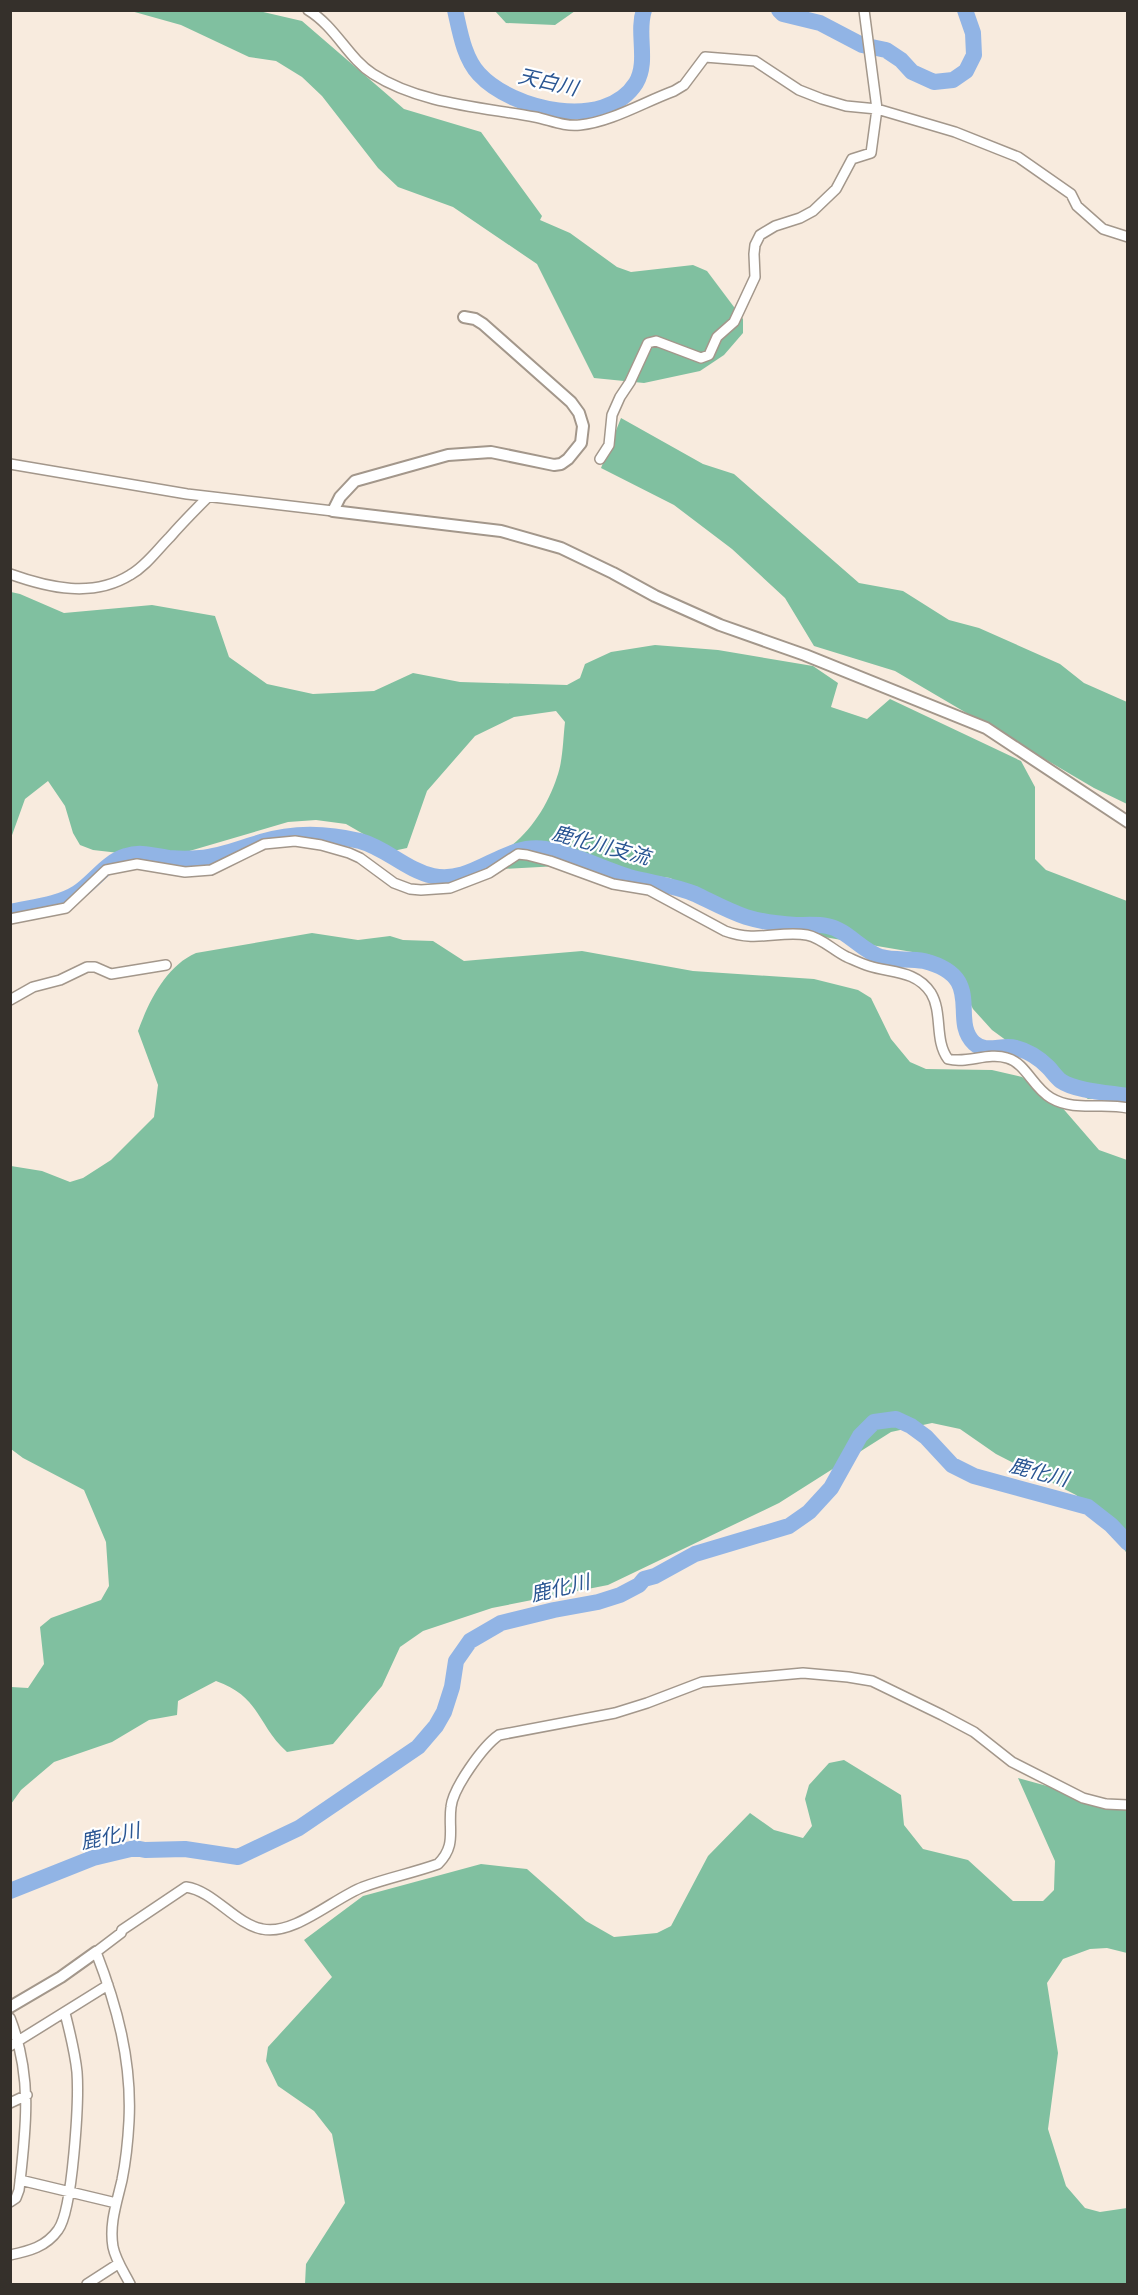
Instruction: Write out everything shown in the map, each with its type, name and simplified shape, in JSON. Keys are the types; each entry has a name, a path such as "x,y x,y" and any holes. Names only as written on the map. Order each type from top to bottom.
{"street":[{"path":"308,10 320,18 370,72 388,82 418,95 541,118 561,125 579,126 605,120 674,91 684,85 705,57 755,61 806,93 846,106 877,109 955,132 1018,157 1071,194 1077,206 1103,229 1128,237"},
{"path":"600,459 609,445 612,415 648,343 656,341 701,358 709,355 717,337 734,322 755,277 755,245 760,235 775,226 813,211 836,189 852,159 871,153 877,109 864,10"},
{"path":"333,511 340,497 355,481 448,455 491,452 554,465 561,464 577,450 581,443 583,426 576,407 483,324 475,319 464,317"},
{"path":"10,464 208,497 501,531 561,548 655,596 720,625 805,655 986,728 1128,822"},
{"path":"10,574 36,583 66,589 97,587 121,580 148,561 208,497"},
{"path":"10,919 66,908 93,881 111,868 137,864 185,872 211,870 264,844 295,841 339,850 360,858 394,883 421,890 450,888 489,873 518,854 527,855 613,884 649,890 738,936 804,934 814,936 844,956 869,967 906,973 917,979 930,992 934,1002 941,1050 948,1059 955,1061 1000,1056 1010,1059 1021,1067 1036,1087 1051,1098 1074,1106 1128,1108"},
{"path":"10,1000 33,987 60,980 87,967 95,967 111,974 165,965"},
{"path":"10,2007 61,1977 139,1917 186,1887 197,1890 263,1930 280,1929 304,1920 344,1895 438,1864 445,1857 451,1843 451,1806 456,1791 491,1741 510,1731 615,1713 702,1683 803,1674 872,1681 974,1732 1012,1762 1083,1798 1106,1804 1128,1805"},
{"path":"96,1952 122,2033 129,2096 126,2152 112,2237 118,2264 130,2284"},
{"path":"15,2044 108,1985"},
{"path":"10,2255 38,2248 52,2238 65,2217 78,2099 74,2049 65,2013"},
{"path":"10,2019 27,2095 20,2180 16,2198 10,2202"},
{"path":"10,2103 27,2095"},
{"path":"20,2180 116,2203"},
{"path":"87,2284 118,2264"}],"green space":[{"path":"131,11 259,11 302,21 404,109 481,132 542,216 540,220 570,233 617,267 631,272 693,265 707,271 743,319 743,333 724,355 700,371 644,383 594,378 537,264 453,207 398,187 378,168 322,96 302,77 276,61 249,57 181,25"},
{"path":"495,11 575,11 555,25 506,23"},
{"path":"621,418 703,464 734,474 859,583 903,591 949,620 979,628 1060,664 1084,683 1127,702 1127,804 1094,788 895,671 814,646 785,598 732,549 674,505 601,468"},
{"path":"11,592 64,613 152,605 215,616 229,657 267,684 313,694 374,691 413,673 460,682 567,685 580,678 585,664 611,652 655,645 718,650 813,666 838,683 831,707 867,719 890,699 1021,761 1035,787 1035,859 1046,870 1127,901 1127,1097 1088,1099 1063,1082 992,1030 973,1009 954,971 930,955 777,929 670,878 577,865 502,869 491,859 513,844 532,825 547,802 557,777 562,757 565,722 556,711 514,717 475,736 427,791 407,848 393,851 346,824 316,820 288,822 186,852 137,855 93,850 80,845 73,833 65,806 48,781 25,799 11,838"},
{"path":"312,933 358,940 390,936 403,940 433,941 464,961 582,951 693,971 814,979 858,990 871,998 891,1039 910,1062 926,1069 992,1070 1022,1077 1060,1105 1099,1150 1127,1160 1127,1554 1110,1524 1076,1495 996,1454 960,1429 932,1423 891,1432 779,1503 608,1585 492,1608 423,1631 400,1647 382,1686 333,1744 287,1752 242,1695 216,1681 178,1701 177,1715 149,1720 112,1742 54,1762 21,1790 11,1804 11,1687 28,1688 44,1664 40,1627 51,1618 101,1600 109,1586 106,1542 84,1490 23,1458 11,1449 11,1166 42,1171 70,1182 83,1178 111,1160 154,1117 158,1085 138,1031 147,1008 167,975 185,959 196,953"},
{"path":"844,1760 901,1795 904,1825 923,1849 968,1860 1013,1901 1043,1901 1054,1890 1055,1861 1018,1778 1127,1808 1127,1953 1107,1948 1090,1949 1063,1959 1047,1983 1058,2053 1048,2129 1066,2186 1085,2208 1100,2212 1127,2208 1127,2284 305,2284 306,2264 345,2203 332,2134 314,2111 278,2086 266,2061 268,2047 332,1977 304,1940 363,1896 481,1864 527,1869 586,1921 614,1937 657,1933 671,1926 708,1856 750,1813 774,1830 803,1838 812,1826 805,1799 809,1785 829,1763"}],"waterway":[{"name":"天白川","path":"455,10 463,44 474,68 494,87 535,106 581,111 603,107 622,98 636,83 642,66 641,28 644,10"},
{"name":"天白川","path":"779,10 783,14 820,23 862,45 886,50 901,60 912,72 934,82 953,80 966,71 974,55 973,33 965,10"},
{"name":"鹿化川支流","path":"10,912 70,897 106,867 126,856 148,854 185,859 208,857 285,836 323,835 360,841 423,873 448,877 476,870 516,852 545,849 629,877 687,891 746,917 777,923 827,926 881,957 924,961 943,968 955,977 961,988 964,1022 967,1033 974,1043 984,1048 1020,1049 1041,1061 1067,1084 1128,1096"},
{"name":"鹿化川","path":"10,1891 93,1858 135,1848 185,1849 238,1857 299,1828 418,1747 436,1726 444,1712 452,1687 456,1661 470,1641 501,1623 620,1595 639,1585 644,1579 655,1576 695,1554 789,1526 809,1512 831,1488 860,1436 874,1422 896,1419 911,1426 926,1437 952,1465 974,1476 1088,1507 1111,1525 1128,1543"}]}
